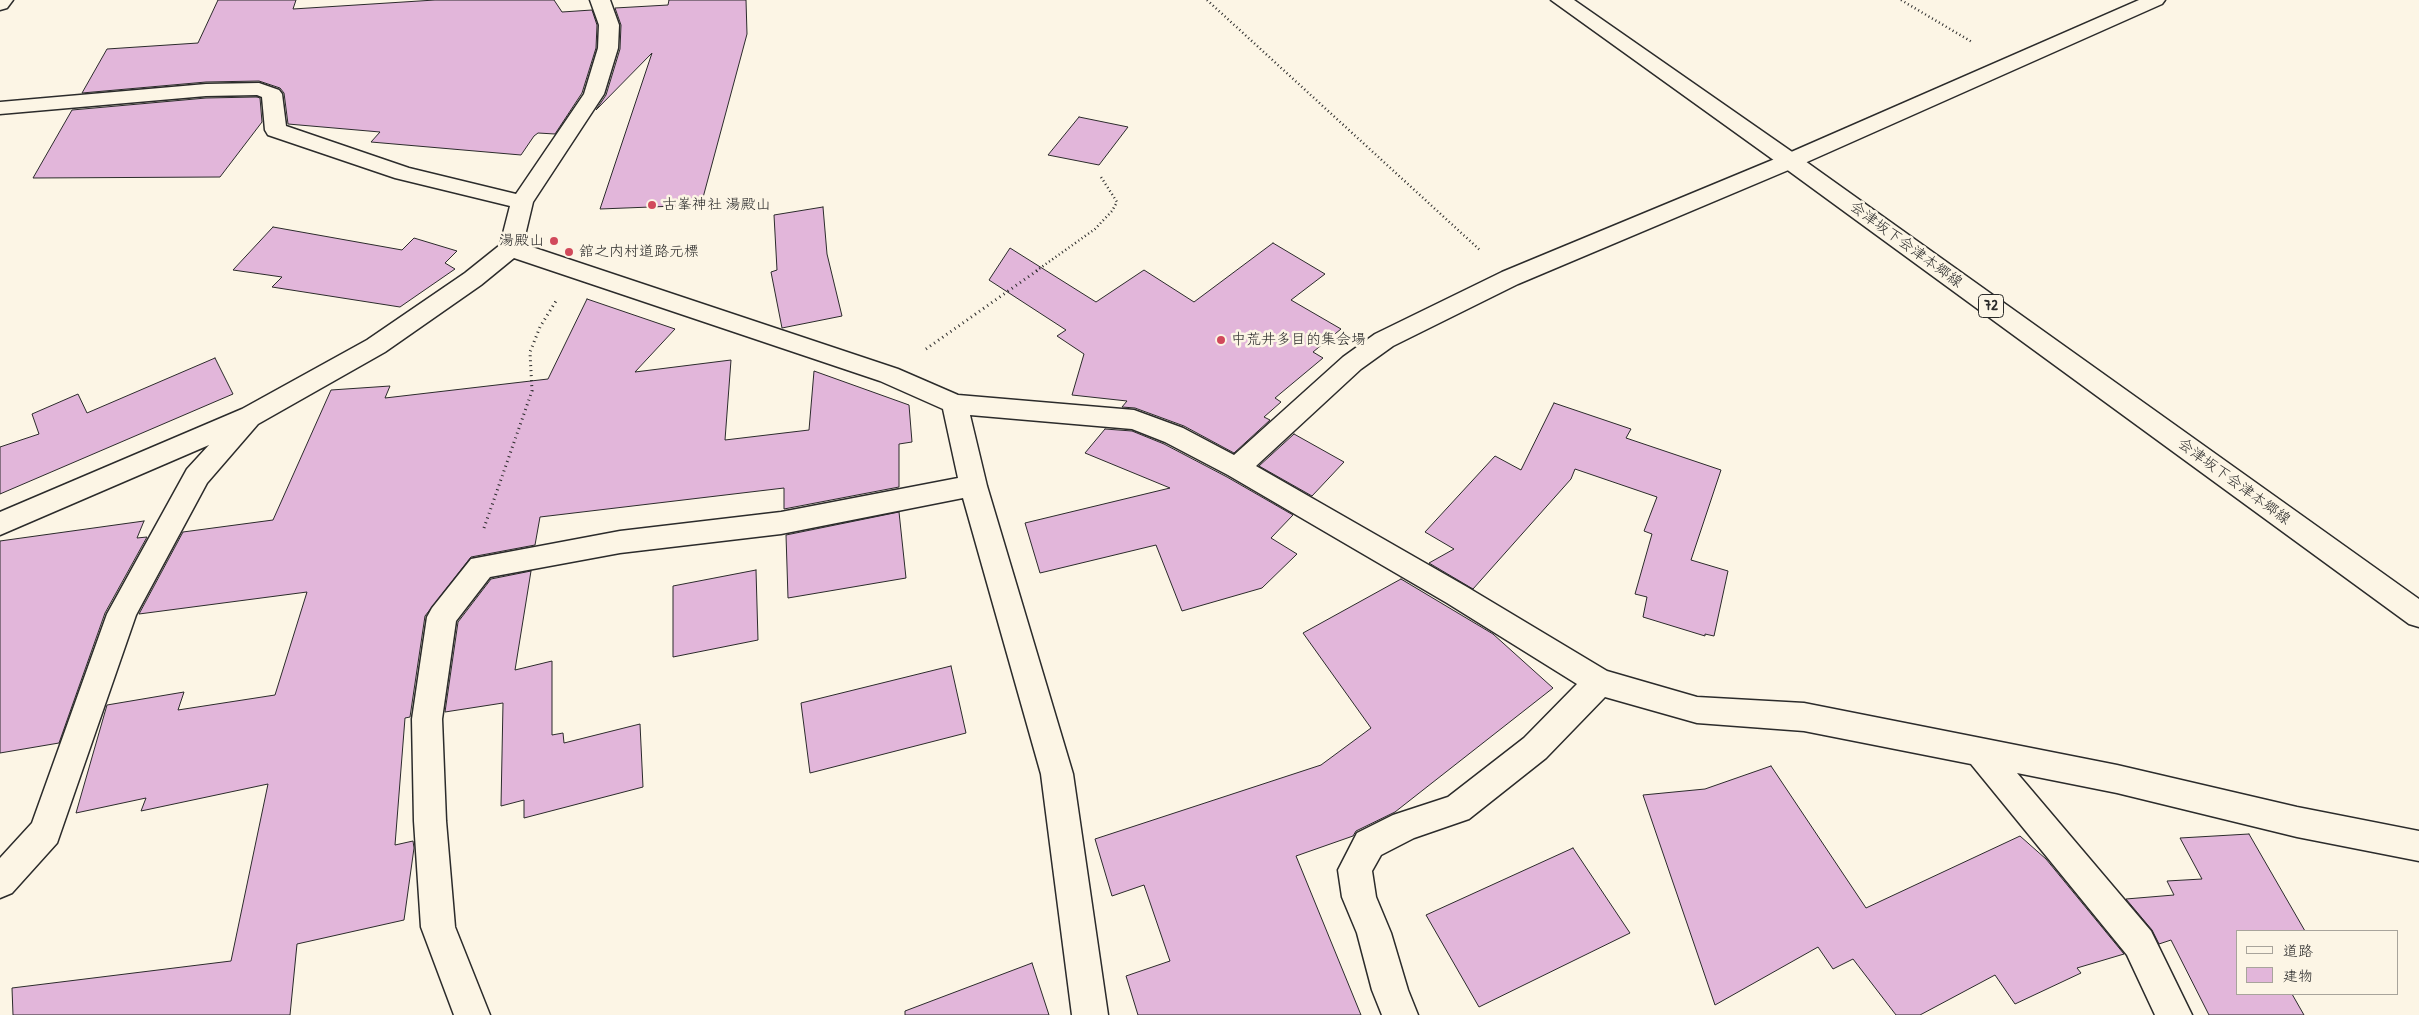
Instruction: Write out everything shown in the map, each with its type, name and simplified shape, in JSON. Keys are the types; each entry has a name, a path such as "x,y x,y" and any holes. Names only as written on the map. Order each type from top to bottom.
{"street":[{"path":"0,4 3,0"},
{"path":"0,524 251,416 376,346 473,280 511,248 522,202 594,94 608,48 609,25 600,0"},
{"name":"会津坂下会津本郷線","path":"1561,0 1790,161 2419,615"},
{"path":"1237,468 1352,362 1384,340 1510,278 1790,161 2155,0"},
{"path":"0,108 206,90 259,89 272,94 276,130 403,173 522,202"},
{"path":"511,248 574,271 889,375 955,404 1134,420 1174,435 1237,468 1458,595 1600,682 1698,710 1804,717 2117,779 2297,822 2419,846"},
{"path":"955,404 973,486 1057,774 1090,1015"},
{"path":"0,882 45,832 122,614 168,526 197,476 251,416"},
{"path":"472,1015 438,927 430,821 428,719 442,617 481,567 620,542 781,523 973,486"},
{"path":"1400,1015 1390,990 1374,933 1359,897 1355,870 1369,844 1404,826 1458,808 1535,748 1600,682"},
{"path":"1981,753 2139,943 2174,1015"}],"path":[{"path":"1207,0 1510,278"},
{"path":"1901,0 2010,64"},
{"path":"889,375 1095,229 1112,211 1117,202 1101,177"},
{"path":"481,567 476,548 532,391 530,352 540,327 574,271"}],"building":[{"path":"218,0 296,0 293,9 435,0 554,0 562,12 592,10 597,25 596,48 582,93 555,134 538,133 521,155 371,142 380,132 288,124 284,93 280,88 259,81 206,82 82,93 107,49 198,43"},
{"path":"669,0 746,0 747,34 701,205 600,209 652,53 596,110 606,95 620,49 621,25 615,8 668,5"},
{"path":"206,98 260,98 262,122 220,177 33,178 72,110"},
{"path":"1079,117 1128,127 1099,165 1048,155"},
{"path":"823,207 827,254 842,316 782,328 771,272 777,270 774,215"},
{"path":"273,227 402,250 414,238 457,251 445,263 455,269 400,307 272,287 282,277 233,270"},
{"path":"1273,243 1325,274 1291,300 1341,329 1313,352 1323,358 1275,398 1281,402 1264,417 1270,420 1234,453 1184,426 1135,408 1122,407 1127,401 1072,395 1084,354 1057,336 1066,330 989,280 1010,248 1096,302 1144,270 1194,302"},
{"path":"587,299 675,329 635,372 731,360 725,440 809,430 814,371 909,405 912,442 899,444 899,487 784,509 784,488 540,517 535,545 471,557 425,616 410,717 405,718 395,845 413,841 414,848 404,920 297,944 290,1015 13,1015 12,988 231,961 268,784 141,811 146,798 76,813 107,705 184,692 178,710 275,695 307,592 139,614 183,532 273,520 331,390 390,386 385,398 548,379"},
{"path":"215,358 233,394 0,494 0,447 39,434 32,414 78,394 87,413"},
{"path":"1554,403 1631,429 1626,438 1721,470 1691,560 1728,571 1714,636 1705,634 1705,636 1643,617 1647,597 1635,594 1652,534 1644,531 1657,497 1575,469 1571,479 1473,589 1429,563 1454,549 1425,532 1495,456 1521,470"},
{"path":"1105,429 1132,431 1164,444 1293,515 1271,538 1297,554 1262,588 1182,611 1156,545 1040,573 1025,523 1170,488 1085,453"},
{"path":"1294,434 1344,462 1312,496 1259,466"},
{"path":"899,512 906,578 788,598 786,535"},
{"path":"144,521 137,538 147,537 105,613 59,743 0,753 0,541"},
{"path":"756,570 758,640 673,657 673,586"},
{"path":"531,571 515,670 552,661 552,735 563,733 564,743 640,724 643,787 524,818 524,800 501,806 503,703 445,712 458,622 491,579"},
{"path":"1401,579 1493,634 1553,688 1395,812 1356,831 1353,836 1296,856 1361,1015 1138,1015 1126,976 1170,961 1144,885 1112,896 1095,839 1321,765 1371,728 1303,633"},
{"path":"951,666 966,733 810,773 801,703"},
{"path":"1771,766 1866,908 2020,836 2046,859 2124,954 2077,968 2081,973 2015,1004 1995,975 1920,1015 1896,1015 1853,959 1833,969 1818,947 1715,1005 1643,795 1705,789"},
{"path":"2249,834 2304,930 2236,930 2236,995 2293,995 2304,1015 2209,1015 2171,940 2159,944 2152,930 2126,899 2174,895 2167,881 2202,879 2180,838"},
{"path":"1573,848 1630,933 1479,1007 1426,915"},
{"path":"1032,963 1049,1015 905,1015 905,1011"}],"place":[{"name":"古峯神社 湯殿山","path":"652,205"},
{"name":"湯殿山","path":"554,241"},
{"name":"舘之内村道路元標","path":"569,252"},
{"name":"中荒井多目的集会場","path":"1221,340"}]}
